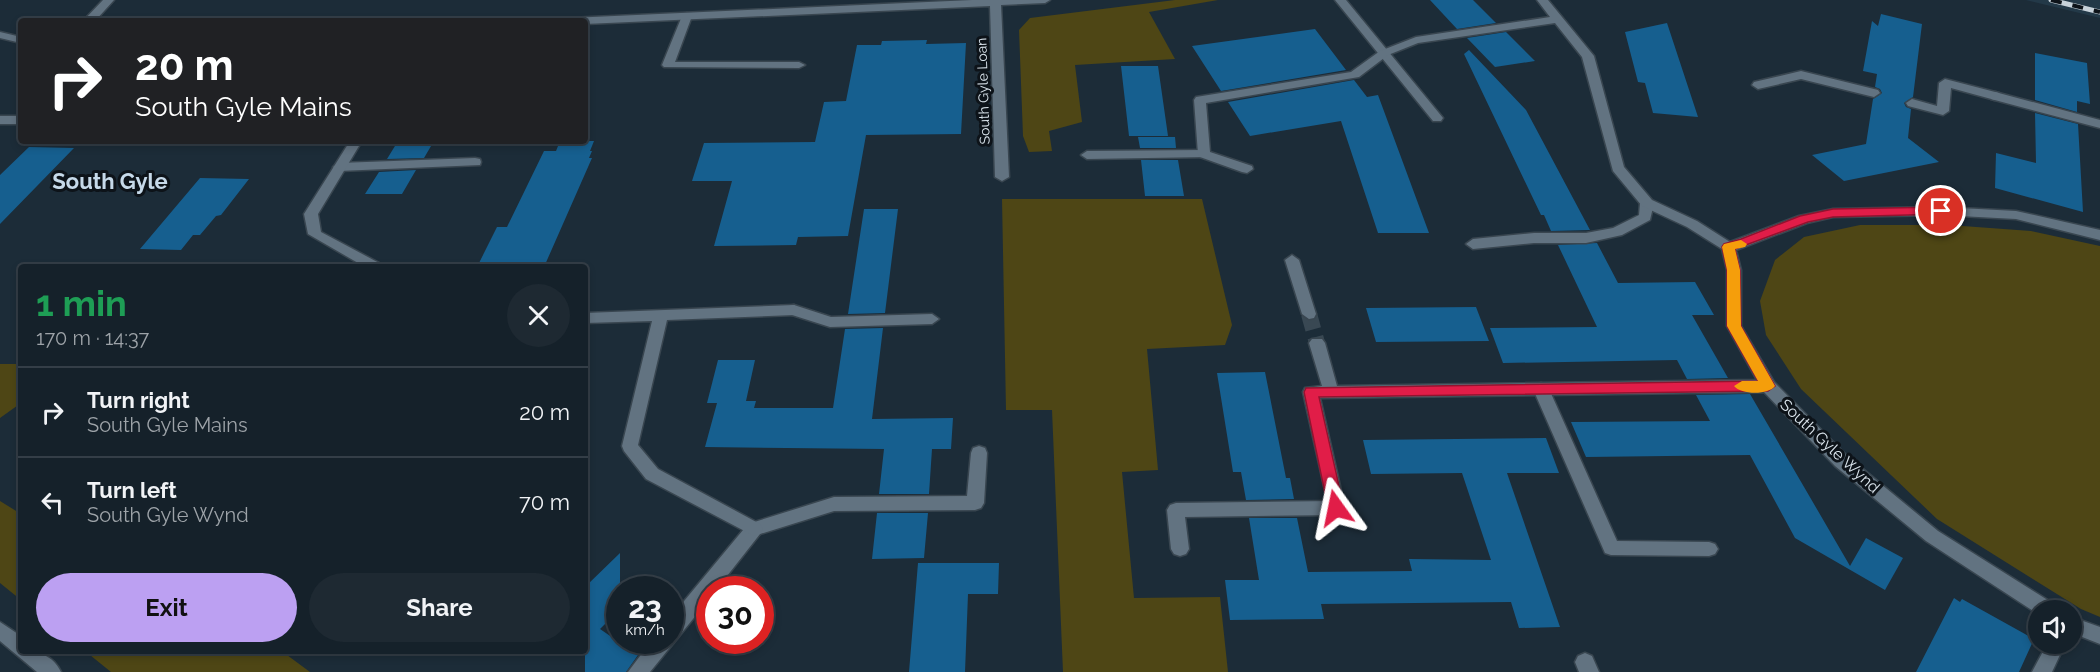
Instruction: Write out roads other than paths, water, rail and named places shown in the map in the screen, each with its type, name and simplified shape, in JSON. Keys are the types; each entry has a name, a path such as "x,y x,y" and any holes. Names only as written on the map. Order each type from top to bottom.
{"street":[{"path":"92,18 109,0"},
{"path":"588,20 1045,0"},
{"path":"1340,0 1384,53 1412,82 1437,118"},
{"path":"1542,0 1588,56 1618,168 1647,203 1692,224 1728,247 1804,219 1833,213 1941,211 2016,215 2100,235"},
{"name":"South Gyle Loan","path":"995,3 1002,177"},
{"path":"687,16 668,65 799,65"},
{"path":"1204,154 1200,100 1354,75 1384,53 1416,40 1558,19"},
{"path":"0,35 18,39"},
{"path":"1758,85 1801,75 1874,93"},
{"path":"1912,103 1944,111 1945,83 2100,124"},
{"path":"0,120 18,120"},
{"path":"354,144 311,214 315,234 370,264"},
{"path":"1087,155 1204,154 1247,169"},
{"path":"339,166 475,162"},
{"path":"1473,244 1534,238 1586,238 1617,232 1645,217 1647,203"},
{"name":"South Gyle Wynd","path":"1728,247 1734,270 1734,326 1768,386 1841,461 1932,536 2031,600"},
{"path":"1292,260 1309,314"},
{"path":"588,318 794,310 830,322 932,319"},
{"path":"661,316 630,446 652,474 754,529"},
{"path":"1317,343 1331,391"},
{"path":"1180,549 1176,510 1336,508 1311,392 1768,386"},
{"path":"1541,389 1611,548 1709,549"},
{"path":"684,616 754,529 834,504 975,503 979,453"},
{"path":"2082,629 2100,636"},
{"path":"0,630 18,645"},
{"path":"30,654 51,672"},
{"path":"638,672 653,654"},
{"path":"2042,672 2051,654"}],"tunnel":[{"path":"1309,314 1317,343"}],"railway":[{"path":"2051,0 2100,12"}],"district":[{"name":"South Gyle","path":"110,181"}]}
